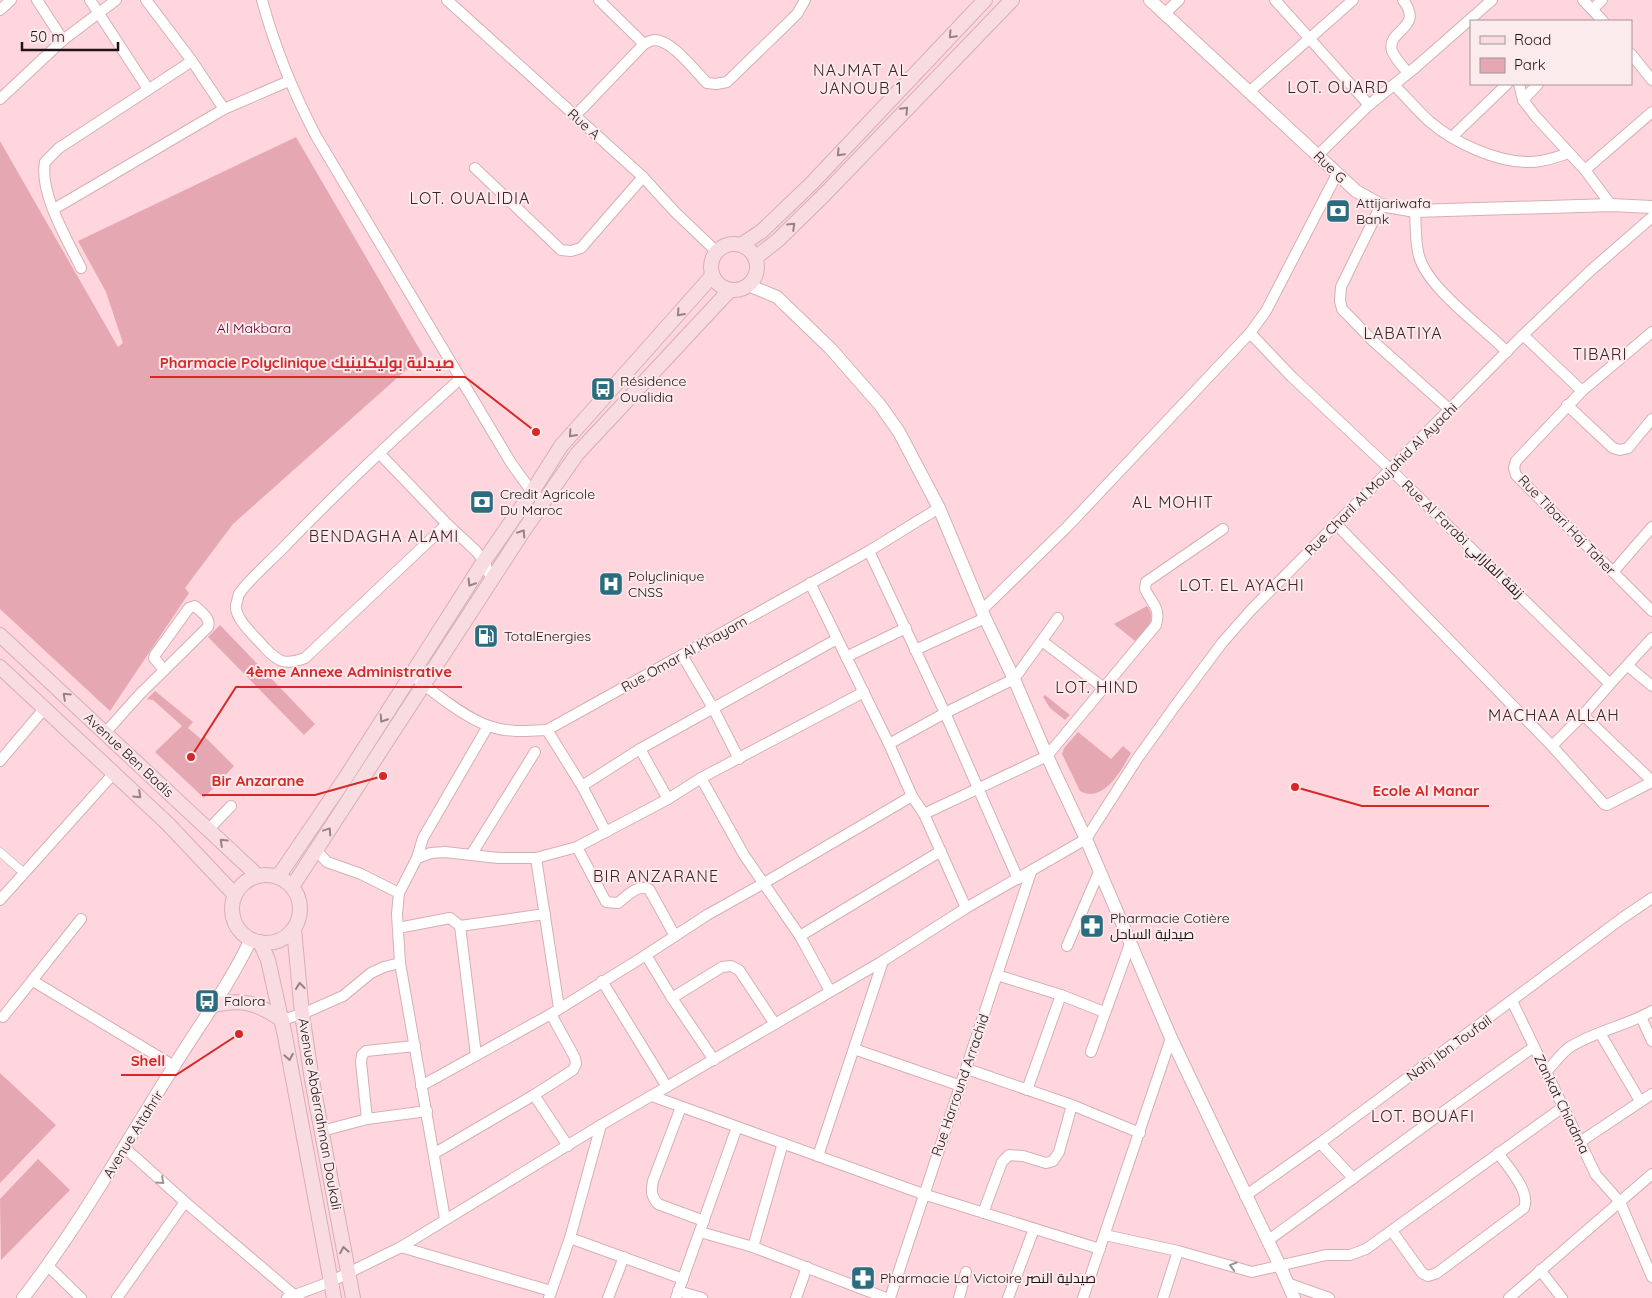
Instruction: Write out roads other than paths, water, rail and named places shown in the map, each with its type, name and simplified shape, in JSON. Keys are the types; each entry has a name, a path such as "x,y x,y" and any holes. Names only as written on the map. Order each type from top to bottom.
{"main road":[{"path":"741,246 762,231 812,183 985,0"},
{"path":"755,258 778,240 824,195 1012,0"},
{"path":"728,245 741,246 752,253 755,258 756,271 748,285 740,290 730,290 721,286 712,276 711,263 717,252 728,245"},
{"path":"278,877 342,783 560,446 712,276"},
{"path":"292,887 543,501 577,454 730,290"},
{"name":"Avenue Ben Badis","path":"0,635 258,876"},
{"name":"Avenue Ben Badis","path":"0,667 168,824 235,895"},
{"path":"168,824 186,808"},
{"path":"258,876 278,877 292,887 296,893 301,907 298,922 294,929 283,939 275,942 255,941 235,924 232,910 235,895 240,886 248,880 258,876"},
{"name":"Avenue Abderrahman Doukali","path":"294,929 302,1014 312,1080 353,1298"},
{"name":"Avenue Abderrahman Doukali","path":"255,941 268,960 282,1020 334,1298"},
{"path":"214,1005 232,1002 253,1004 264,1008 282,1020"}],"street":[{"path":"0,10 10,0"},
{"path":"37,0 64,40"},
{"path":"90,0 148,88"},
{"path":"0,99 64,40 116,0"},
{"path":"146,0 192,62 224,110"},
{"path":"262,0 289,81 316,136 511,463 532,492 543,501"},
{"name":"Rue A","path":"447,0 643,176 675,212 717,252"},
{"path":"600,0 644,44"},
{"path":"575,116 644,44 653,40 671,46 707,83 727,82 797,14 805,0"},
{"name":"Rue G","path":"1150,0 1356,191 1381,205 1415,210 1611,205 1652,207"},
{"path":"1164,14 1179,0"},
{"path":"1275,0 1369,105"},
{"path":"1249,92 1353,0"},
{"path":"1403,0 1409,8 1411,15 1409,22 1395,38 1392,51 1408,73"},
{"path":"1471,20 1492,0"},
{"path":"1584,0 1602,20"},
{"path":"1592,9 1602,0"},
{"path":"1318,155 1369,105 1470,21"},
{"path":"1632,55 1652,80"},
{"path":"81,268 54,209 44,179 45,162 59,148 148,88 192,62"},
{"path":"54,209 224,110 289,81"},
{"path":"1394,85 1430,122 1452,137 1482,152 1505,160 1532,162 1548,160 1569,153"},
{"path":"1452,137 1506,85"},
{"path":"1519,85 1523,100 1536,117 1585,170 1611,205"},
{"path":"1523,100 1537,85"},
{"path":"1585,170 1652,112"},
{"path":"475,168 561,250 571,251 581,248 643,176"},
{"path":"915,650 984,614 1250,333 1266,311 1337,174"},
{"path":"1381,205 1341,287 1340,301 1342,309 1373,341 1449,409"},
{"path":"1415,210 1419,257 1428,274 1441,290 1507,352"},
{"name":"Rue Charil Al Moujahid Al Ayachi","path":"1086,839 1137,759 1222,643 1251,610 1523,335 1589,272 1652,217"},
{"path":"748,285 777,297 831,349 880,405 899,432 939,508 984,614 1118,912 1171,1038 1294,1298"},
{"name":"Rue Tibari Haj Taher","path":"1652,332 1567,405 1516,461 1514,468 1516,475 1652,611"},
{"name":"Rue Al Farabi زنقة الفارابي","path":"1250,333 1292,377 1391,470 1610,684"},
{"path":"1523,335 1582,391"},
{"path":"447,524 305,658 292,663 283,662 272,656 240,620 236,608 239,595 299,531 415,420 460,380"},
{"path":"1567,405 1613,448 1620,450 1628,448 1652,419"},
{"path":"380,454 447,524 476,551 484,561 492,581"},
{"name":"Rue Omar Al Khayam","path":"412,675 474,720 488,726 508,730 547,730 869,551 939,508"},
{"path":"1336,524 1552,746 1604,804 1607,805 1652,782 1583,715"},
{"path":"1613,572 1652,527"},
{"path":"924,814 1047,756 1156,625 1159,616 1158,610 1145,589 1146,582 1223,529"},
{"path":"869,551 945,713 1018,879"},
{"path":"810,583 889,744 912,796 924,814 966,908"},
{"path":"105,733 164,670 208,627 208,619 195,606 189,608 155,655 154,658 164,670"},
{"path":"889,744 945,713 1014,679 1058,618"},
{"path":"846,658 906,628"},
{"path":"1552,746 1583,715 1652,638"},
{"path":"582,786 640,749 837,639"},
{"path":"1042,640 1104,688"},
{"path":"682,655 713,708 738,758"},
{"path":"1628,666 1652,686"},
{"path":"417,858 431,853 445,852 498,858 536,858 577,847 668,799 738,758 864,692"},
{"path":"0,761 44,709"},
{"path":"445,1219 435,1153 421,1086 400,963 399,893 417,858 423,838 488,726"},
{"path":"547,730 582,786 606,832"},
{"path":"640,749 668,799"},
{"path":"471,855 535,752"},
{"path":"0,900 114,773"},
{"path":"702,778 744,855 800,936 830,991"},
{"path":"421,1086 555,1011 707,915 912,796"},
{"path":"209,829 231,806"},
{"path":"290,1296 330,1282 401,1247 601,1125 883,961 966,908 1086,839"},
{"path":"577,847 606,902 618,903 638,888 644,887 649,889 675,936"},
{"path":"316,850 327,862 361,874 399,893"},
{"path":"800,936 941,851"},
{"path":"0,852 24,873"},
{"path":"435,1153 534,1095 573,1070 576,1064 555,1011 545,914 536,858"},
{"name":"Rue Harround Arrachid","path":"890,1298 1031,872"},
{"path":"1067,946 1099,872"},
{"name":"Nahj Ibn Toufail","path":"1245,1196 1320,1144 1621,919 1652,898"},
{"path":"460,926 545,914"},
{"path":"398,928 450,918 460,926 476,1056"},
{"path":"3,1017 81,919"},
{"name":"Avenue Attahrir","path":"23,1298 48,1266 125,1148 174,1066 255,941"},
{"path":"1091,1052 1130,944"},
{"path":"646,955 672,998 714,1060"},
{"path":"818,1156 883,961"},
{"path":"282,1020 302,1014 342,996 371,973 400,963"},
{"path":"672,998 722,967 731,966 739,970 775,1024"},
{"path":"997,975 1061,995 1104,1012"},
{"path":"33,981 174,1066"},
{"path":"602,981 667,1087"},
{"path":"1027,1090 1061,995"},
{"name":"Zankat Chiadma","path":"1512,1001 1596,1175 1620,1202 1652,1277"},
{"path":"1546,1072 1568,1048 1652,1011"},
{"path":"1641,1017 1652,1041"},
{"path":"1600,1033 1640,1101"},
{"path":"1083,1298 1171,1038"},
{"path":"367,1119 361,1062 362,1055 366,1051 415,1046"},
{"path":"1268,1241 1468,1092 1534,1047"},
{"path":"854,1049 961,1086"},
{"path":"967,1069 1072,1105 1140,1133"},
{"path":"1580,1142 1652,1094"},
{"path":"534,1095 568,1146"},
{"path":"652,1096 923,1194 1100,1249"},
{"path":"984,1213 1002,1162 1009,1155 1023,1156 1046,1164 1053,1161 1059,1152 1072,1105"},
{"path":"681,1107 651,1190 653,1198 658,1204 704,1221"},
{"path":"1105,1235 1178,1251 1252,1272 1326,1255 1350,1255 1366,1249 1563,1107"},
{"path":"322,1131 367,1119 427,1111"},
{"path":"401,1247 550,1295 570,1238 601,1125"},
{"path":"702,1298 677,1295 737,1127"},
{"path":"753,1247 783,1143"},
{"path":"1320,1144 1353,1178"},
{"path":"125,1148 290,1296 304,1298"},
{"path":"1392,1230 1422,1274 1428,1276 1437,1273 1524,1208 1526,1202 1524,1192 1498,1153"},
{"path":"1509,1298 1652,1174"},
{"path":"117,1298 185,1202"},
{"path":"1008,1298 1034,1229"},
{"path":"700,1232 753,1247 886,1298"},
{"path":"570,1238 683,1279"},
{"path":"1163,1298 1178,1251"},
{"path":"608,1298 624,1257"},
{"path":"48,1266 81,1298"},
{"path":"796,1298 807,1267"},
{"path":"1540,1270 1562,1298"},
{"path":"959,1298 966,1272"},
{"path":"1287,1283 1329,1298"}],"place":[{"name":"Attijariwafa Bank","path":"1338,211"},
{"name":"Résidence Oualidia","path":"603,389"},
{"name":"Pharmacie Polyclinique صيدلية بوليكلينيك","path":"536,432"},
{"name":"Credit Agricole Du Maroc","path":"482,502"},
{"name":"Polyclinique CNSS","path":"611,584"},
{"name":"TotalEnergies","path":"486,636"},
{"name":"4ème Annexe Administrative","path":"191,757"},
{"name":"Bir Anzarane","path":"383,776"},
{"name":"Ecole Al Manar","path":"1295,787"},
{"name":"Pharmacie Cotière صيدلية الساحل","path":"1092,926"},
{"name":"Falora","path":"207,1001"},
{"name":"Shell","path":"239,1034"},
{"name":"Pharmacie La Victoire صيدلية النصر","path":"863,1278"}],"district":[{"name":"NAJMAT AL JANOUB 1","path":"861,79"},
{"name":"LOT. OUARD","path":"1338,87"},
{"name":"LOT. OUALIDIA","path":"470,198"},
{"name":"LABATIYA","path":"1403,333"},
{"name":"TIBARI","path":"1600,354"},
{"name":"AL MOHIT","path":"1173,502"},
{"name":"BENDAGHA ALAMI","path":"384,536"},
{"name":"LOT. EL AYACHI","path":"1242,585"},
{"name":"LOT. HIND","path":"1097,687"},
{"name":"MACHAA ALLAH","path":"1554,715"},
{"name":"BIR ANZARANE","path":"656,876"},
{"name":"LOT. BOUAFI","path":"1423,1116"}],"park label":[{"name":"Al Makbara","path":"254,328"}]}
